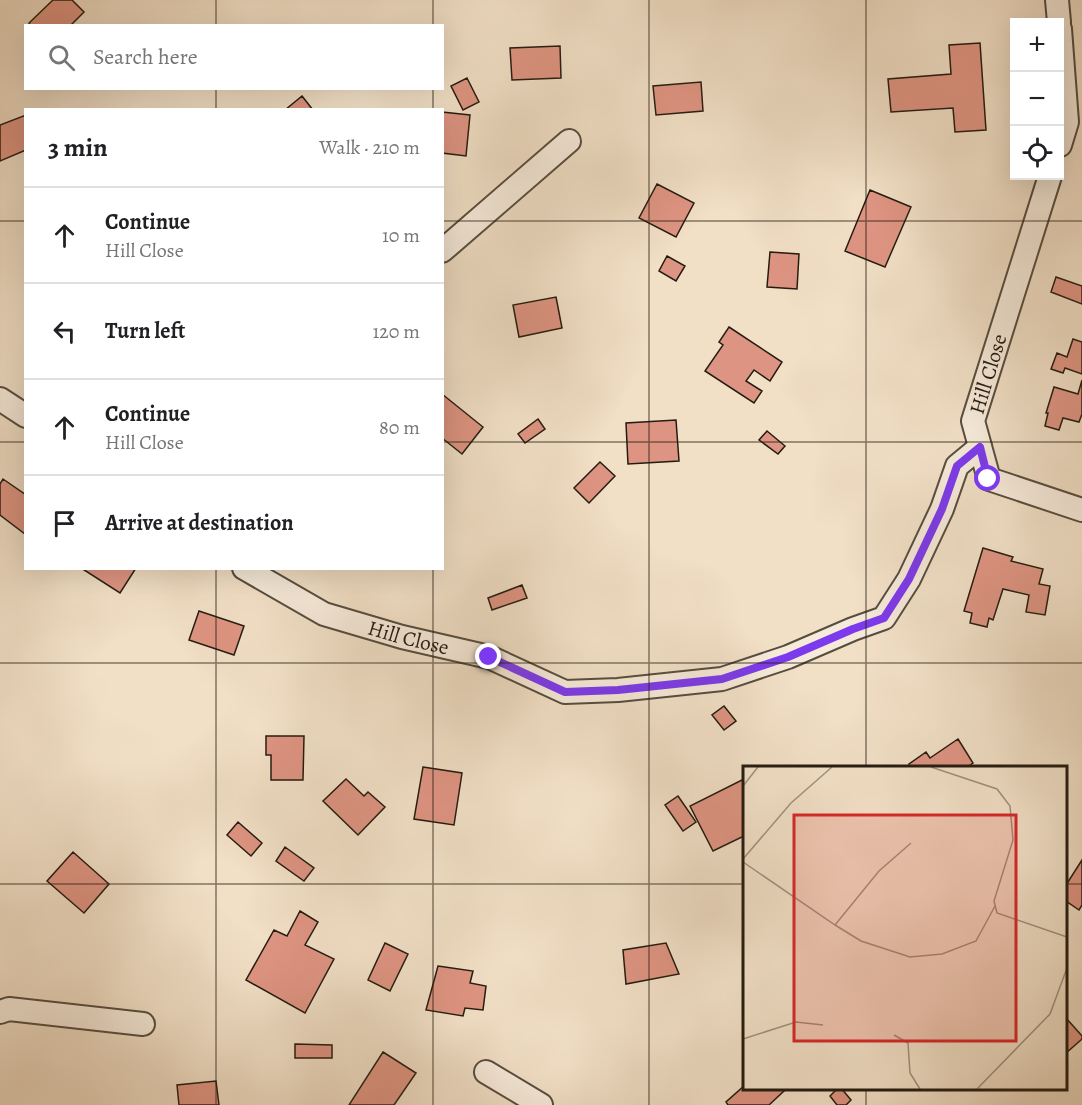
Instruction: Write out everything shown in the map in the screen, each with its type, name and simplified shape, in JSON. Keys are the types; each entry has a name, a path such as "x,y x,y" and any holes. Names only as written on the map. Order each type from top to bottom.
{"street":[{"path":"1057,0 1059,18"},
{"path":"1063,72 1067,122 1064,131"},
{"path":"444,249 569,141"},
{"name":"Hill Close","path":"1049,180 973,422 988,479 1082,510"},
{"path":"0,399 24,415"},
{"name":"Hill Close","path":"247,570 324,614 402,637 489,657 565,692 618,690 722,679 788,657 884,618 909,579 942,509 957,466 980,447"},
{"path":"0,1012 9,1009 143,1024"},
{"path":"486,1072 541,1105"}],"building":[{"path":"53,0 72,0 84,12 72,24 29,23"},
{"path":"980,43 986,130 955,132 953,108 891,112 888,79 951,74 949,45"},
{"path":"560,46 561,78 512,80 510,48"},
{"path":"467,78 479,102 463,110 451,86"},
{"path":"701,82 703,111 656,115 653,86"},
{"path":"302,96 311,108 287,108"},
{"path":"444,112 470,115 466,156 444,153"},
{"path":"24,116 24,151 0,161 0,125"},
{"path":"657,184 694,203 676,237 639,218"},
{"path":"870,190 911,207 885,267 845,251"},
{"path":"770,252 799,254 797,289 767,287"},
{"path":"667,256 685,266 676,281 659,271"},
{"path":"1056,277 1082,286 1082,304 1051,292"},
{"path":"556,297 562,328 519,337 513,305"},
{"path":"729,327 782,362 770,381 754,370 746,381 762,391 754,403 705,371 723,345 719,342"},
{"path":"1073,339 1082,342 1082,374 1065,368 1063,373 1051,369 1057,353 1067,357"},
{"path":"1082,380 1082,414 1079,422 1063,418 1059,430 1045,426 1048,413 1046,413 1054,387 1078,394"},
{"path":"444,396 483,427 462,454 444,440"},
{"path":"538,419 545,429 525,443 518,434"},
{"path":"676,420 679,461 628,464 626,423"},
{"path":"767,431 785,446 778,454 759,440"},
{"path":"600,462 615,476 589,503 574,488"},
{"path":"3,479 24,494 24,533 0,515 0,484"},
{"path":"983,548 1013,557 1011,561 1043,569 1039,584 1050,586 1045,615 1026,612 1029,595 1003,589 993,620 989,618 987,627 970,623 972,613 964,611"},
{"path":"84,570 135,570 120,593"},
{"path":"522,585 527,598 492,610 488,598"},
{"path":"199,611 244,626 234,655 189,640"},
{"path":"724,706 736,721 724,730 712,715"},
{"path":"266,736 304,736 303,780 271,780 271,755 266,755"},
{"path":"958,739 973,763 969,766 910,766 909,764 926,752 930,758"},
{"path":"423,767 462,773 454,825 414,819"},
{"path":"346,779 364,796 368,792 385,807 358,835 323,801"},
{"path":"743,780 743,836 713,851 690,806"},
{"path":"678,796 696,822 683,831 665,805"},
{"path":"238,822 262,843 251,856 227,835"},
{"path":"285,847 314,868 304,881 276,861"},
{"path":"73,852 109,884 84,913 47,881"},
{"path":"1082,860 1082,905 1079,910 1067,902 1067,883"},
{"path":"300,911 318,922 305,945 334,959 305,1013 246,980 274,930 287,936"},
{"path":"385,943 408,954 390,991 368,980"},
{"path":"666,943 679,974 626,984 623,950"},
{"path":"438,966 473,971 470,983 486,986 483,1010 465,1008 463,1016 426,1010"},
{"path":"1067,1019 1082,1036 1082,1039 1067,1052"},
{"path":"295,1044 332,1045 332,1058 295,1058"},
{"path":"383,1052 416,1073 394,1105 349,1105"},
{"path":"216,1081 219,1105 179,1105 177,1085"},
{"path":"743,1087 743,1090 785,1090 769,1105 728,1105 726,1102"},
{"path":"836,1090 843,1090 851,1100 846,1105 837,1105 830,1096"}],"route":[{"path":"489,657 565,692 618,690 722,679 750,671 884,618 909,579 942,509 957,466 980,447 988,479"}]}
